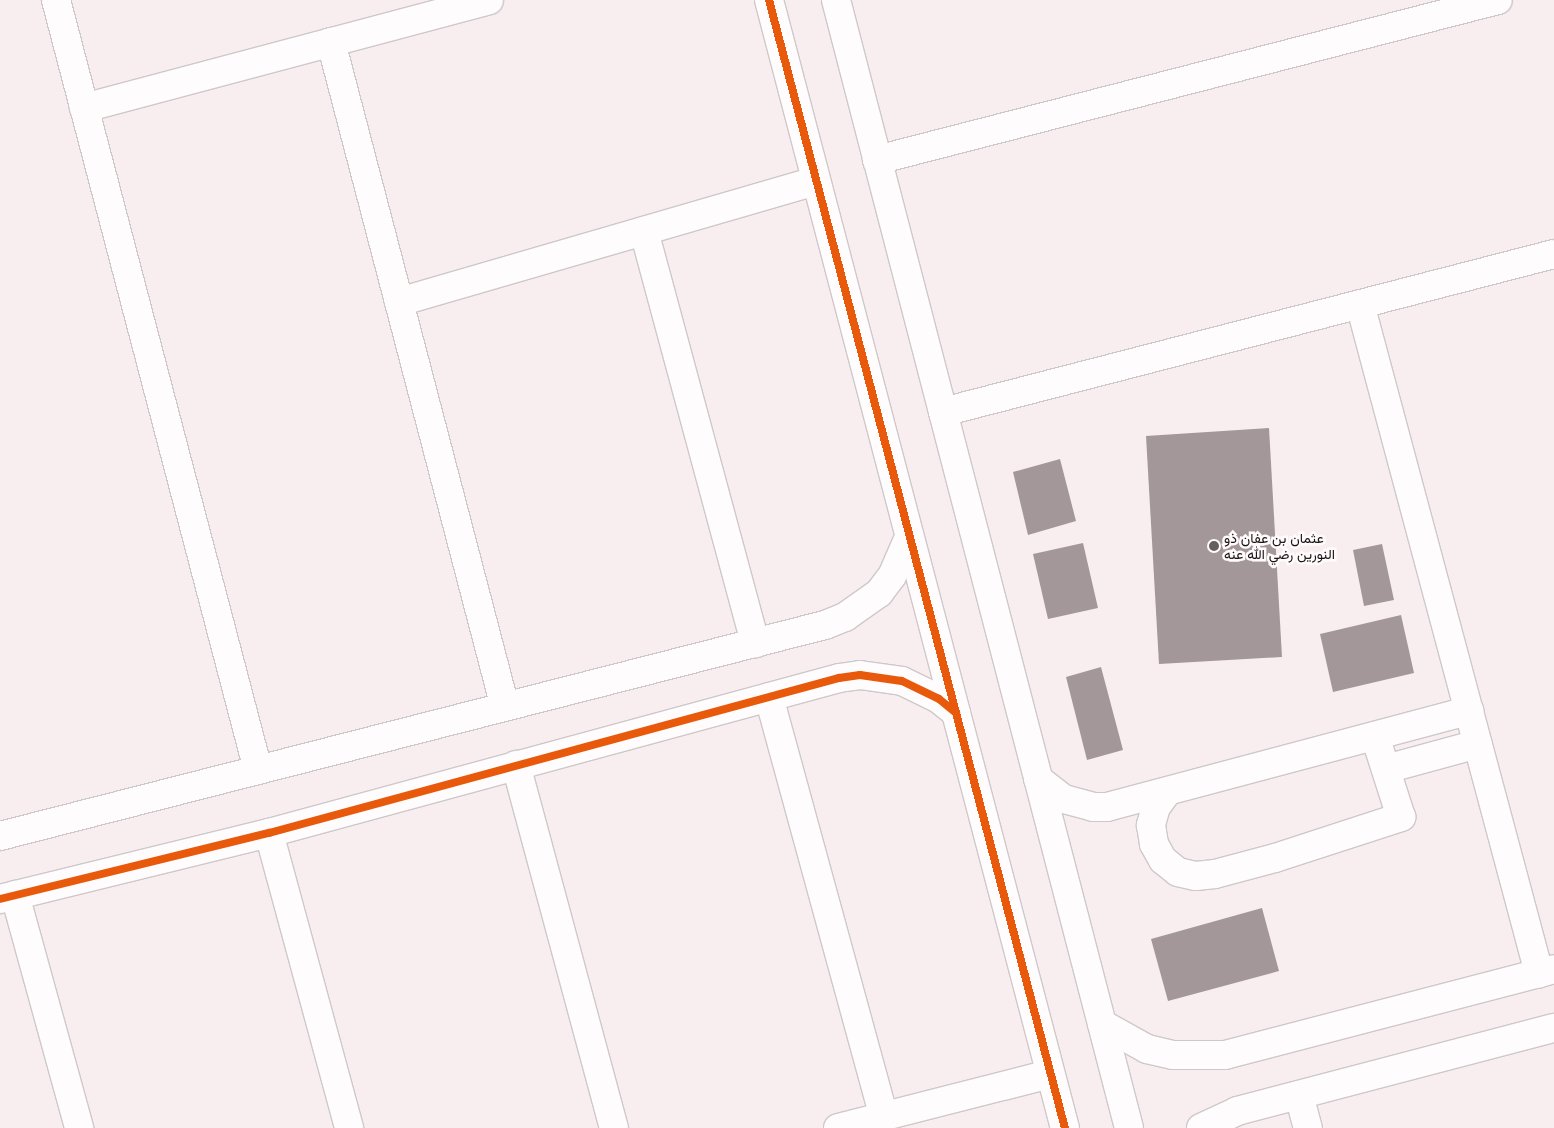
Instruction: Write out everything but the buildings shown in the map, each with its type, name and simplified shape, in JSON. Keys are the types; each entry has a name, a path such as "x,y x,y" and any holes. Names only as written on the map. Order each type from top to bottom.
{"street":[{"path":"56,0 258,770"},
{"path":"84,108 489,0"},
{"path":"769,0 1065,1128"},
{"path":"836,0 1129,1128"},
{"path":"877,160 1498,0"},
{"path":"331,42 505,707"},
{"path":"400,302 816,181"},
{"path":"644,231 754,642"},
{"path":"943,412 1554,254"},
{"path":"1102,1024 1124,1038 1156,1051 1199,1057 1225,1055 1546,971 1478,744 1360,304"},
{"path":"1,830 258,770 825,624 863,606 892,576 910,537"},
{"path":"79,1128 8,897 269,833 840,678 881,676 921,689 956,713"},
{"path":"769,696 884,1116"},
{"path":"1038,779 1064,799 1093,807 1107,807 1469,711"},
{"path":"1167,792 1156,807 1151,825 1154,844 1163,860 1178,872 1196,876 1275,858 1401,817 1375,736"},
{"path":"1386,769 1478,744"},
{"path":"516,765 614,1128"},
{"path":"269,833 349,1128"},
{"path":"1201,1128 1237,1111 1553,1031"},
{"path":"838,1128 1050,1074"},
{"path":"1299,1094 1308,1128"}],"cycle path":[{"path":"769,0 1065,1128"},
{"path":"0,899 269,833 839,678 860,675 902,681 939,699 956,713"}],"place":[{"name":"عثمان بن عفان ذو النورين رضي الله عنه","path":"1214,546"}]}
